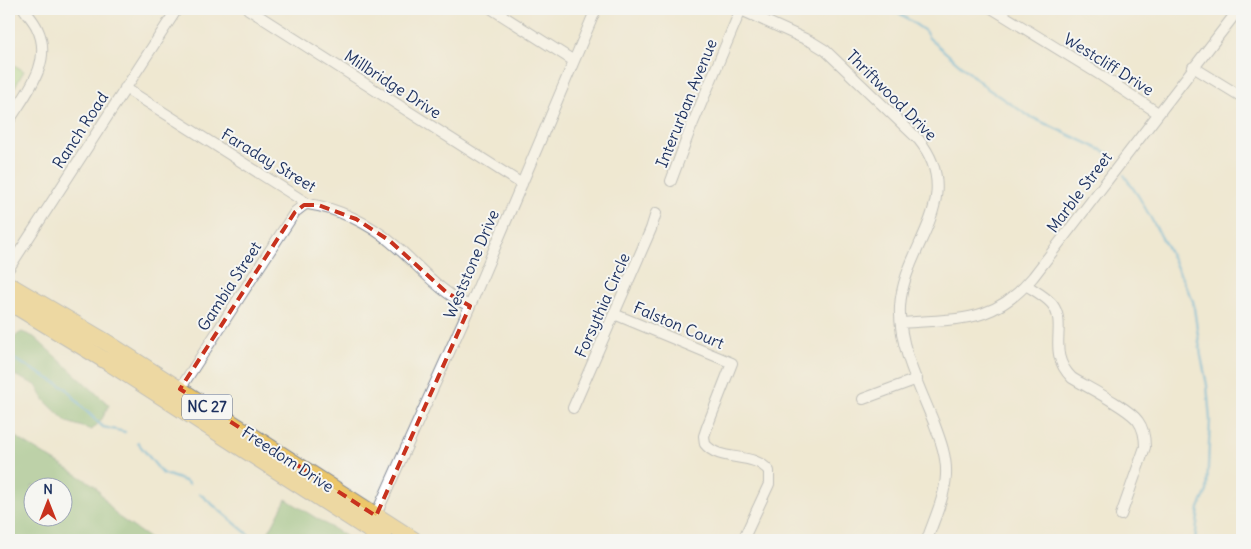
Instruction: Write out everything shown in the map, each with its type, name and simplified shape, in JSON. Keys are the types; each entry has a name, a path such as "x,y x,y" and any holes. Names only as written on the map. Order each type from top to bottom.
{"main road":[{"name":"Freedom Drive","path":"9,284 180,389 372,523 385,540"},
{"name":"Freedom Drive","path":"9,302 372,523 414,540"}],"street":[{"path":"9,121 40,69 43,56 40,34 24,9"},
{"name":"Ranch Road","path":"9,268 177,9"},
{"name":"Millbridge Drive","path":"248,9 522,184"},
{"path":"492,9 574,61"},
{"name":"Weststone Drive","path":"372,523 470,306 596,9"},
{"name":"Westcliff Drive","path":"993,9 1158,113"},
{"name":"Marble Street","path":"901,323 966,318 987,313 1008,302 1026,285 1239,9"},
{"name":"Interurban Avenue","path":"671,181 690,130 741,10"},
{"name":"Thriftwood Drive","path":"741,10 826,50 919,140 926,148 935,167 938,191 932,218 908,274 901,300 901,323 905,345 939,436 945,467 944,488 927,540"},
{"path":"1193,67 1242,97"},
{"name":"Faraday Street","path":"125,88 308,204 339,211 356,219 390,241 420,271 446,292 470,306"},
{"name":"Gambia Street","path":"180,389 295,212 308,204"},
{"name":"Forsythia Circle","path":"573,408 652,229 656,213"},
{"path":"1026,285 1047,299 1057,314 1058,354 1060,363 1065,371 1072,378 1132,414 1143,429 1145,447 1121,515"},
{"name":"Falston Court","path":"614,314 732,363 704,436 705,444 714,452 760,462 769,471 769,484 743,540"},
{"path":"862,399 917,379"}],"highlighted area":[{"path":"304,205 318,205 356,219 390,241 446,292 470,306 376,516 180,389 295,212"}],"green space":[{"path":"9,62 24,71 9,97"},
{"path":"22,332 34,337 109,405 102,419 92,430 67,422 45,401 36,385 9,371 10,344"},
{"path":"9,433 94,485 117,516 152,540 9,540"},
{"path":"286,499 351,540 262,540 271,528"}],"waterway":[{"path":"893,9 925,31 929,38 988,89 1029,116 1110,154"},
{"path":"1124,175 1139,197 1166,245 1193,301 1207,385 1210,420 1207,491 1199,508 1195,540"},
{"path":"9,356 67,389 103,427 125,432"},
{"path":"138,443 162,473 189,484"},
{"path":"200,494 255,540"}]}
